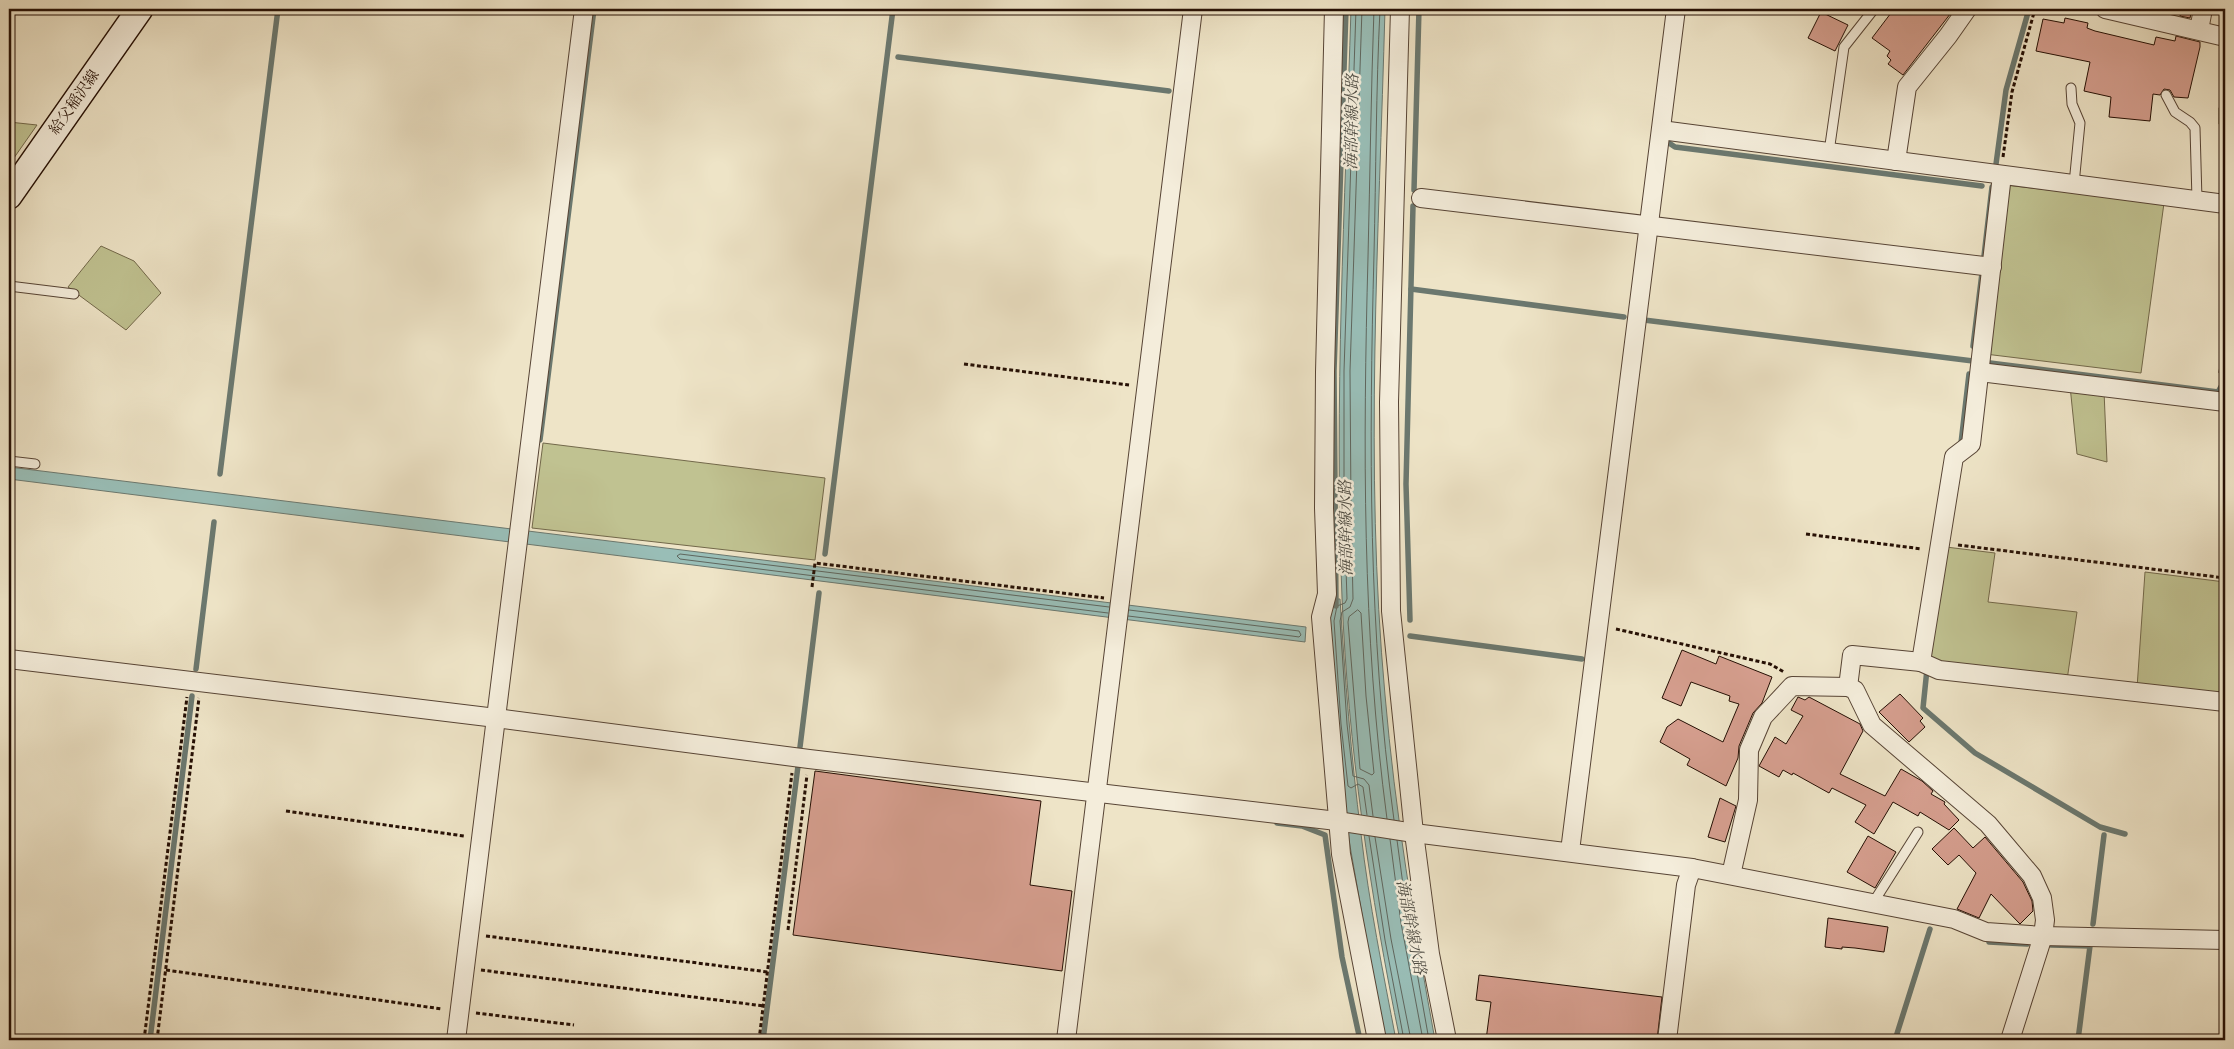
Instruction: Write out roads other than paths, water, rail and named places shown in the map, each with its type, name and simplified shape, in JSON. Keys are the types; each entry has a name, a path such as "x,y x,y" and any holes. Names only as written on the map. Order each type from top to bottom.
{"main road":[{"name":"給父稲沢線","path":"9,196 140,9"}],"street":[{"path":"456,1040 584,9"},
{"path":"1066,1040 1193,9"},
{"path":"1334,9 1324,372 1324,508 1327,594 1321,617 1341,854 1377,1040"},
{"path":"1400,9 1389,402 1391,611 1414,833 1430,954 1447,1040"},
{"path":"1570,851 1676,9"},
{"path":"1896,161 1907,87 1967,9"},
{"path":"2105,9 2165,15 2199,30 2225,37"},
{"path":"2199,30 2203,9"},
{"path":"1661,130 2225,204"},
{"path":"1921,662 1954,457 1971,444 2001,175"},
{"path":"1421,198 1992,267"},
{"path":"1980,372 2225,402"},
{"path":"1848,687 1852,656 1921,662 1939,670 2225,702"},
{"path":"9,659 496,718 802,758 1339,821 1414,833 1570,851 1692,868 1874,903 1954,919 1986,932 2043,936 2225,940"},
{"path":"1731,876 1748,800 1749,750 1762,717 1792,686 1848,687 1855,690 1872,725 1988,824 2032,876 2042,898 2046,920 2043,936 2010,1040"},
{"path":"1667,1040 1686,884 1692,868"}],"lane":[{"path":"1829,152 1844,47 1874,9"},
{"path":"2071,88 2072,104 2080,124 2074,184"},
{"path":"2166,95 2175,112 2190,122 2196,132 2197,200"},
{"path":"9,286 74,294"},
{"path":"9,461 35,464"},
{"path":"1874,903 1918,832"}],"water":[{"name":"海部幹線水路","path":"1351,9 1385,9 1374,438 1375,524 1379,609 1389,738 1400,825 1435,1040 1400,1040 1370,875 1349,709 1342,597 1339,450 1341,303"},
{"path":"9,467 1306,627 1305,642 9,479"},
{"path":"1334,599 1340,599 1351,746 1364,860 1396,1040 1384,1040 1349,840 1336,725 1329,620"}],"waterway":[{"path":"220,474 278,9"},
{"path":"540,440 594,9"},
{"path":"825,554 893,9"},
{"path":"1156,9 1184,12"},
{"name":"海部幹線水路","path":"1336,606 1334,371 1346,9"},
{"path":"1414,190 1419,9"},
{"path":"1996,164 2006,90 2029,9"},
{"path":"898,57 1169,91"},
{"path":"1669,143 1675,147 1982,186"},
{"path":"1984,256 1992,187"},
{"path":"1410,620 1406,484 1413,206"},
{"path":"1973,346 1982,273"},
{"path":"1411,289 1624,317"},
{"path":"1644,320 1973,361"},
{"path":"1990,363 2218,392 2225,380"},
{"path":"1961,443 1969,374"},
{"path":"196,669 214,522"},
{"path":"800,747 819,593"},
{"path":"1410,636 1582,659"},
{"path":"1927,669 1923,708 1975,753 2100,827 2125,834"},
{"path":"150,1040 192,696"},
{"path":"763,1040 798,766"},
{"path":"1277,823 1302,826 1325,835 1342,957 1360,1040"},
{"path":"2093,924 2104,835"},
{"path":"1895,1040 1930,929"},
{"path":"1989,942 2027,944"},
{"path":"2051,945 2090,946 2078,1040"}]}
